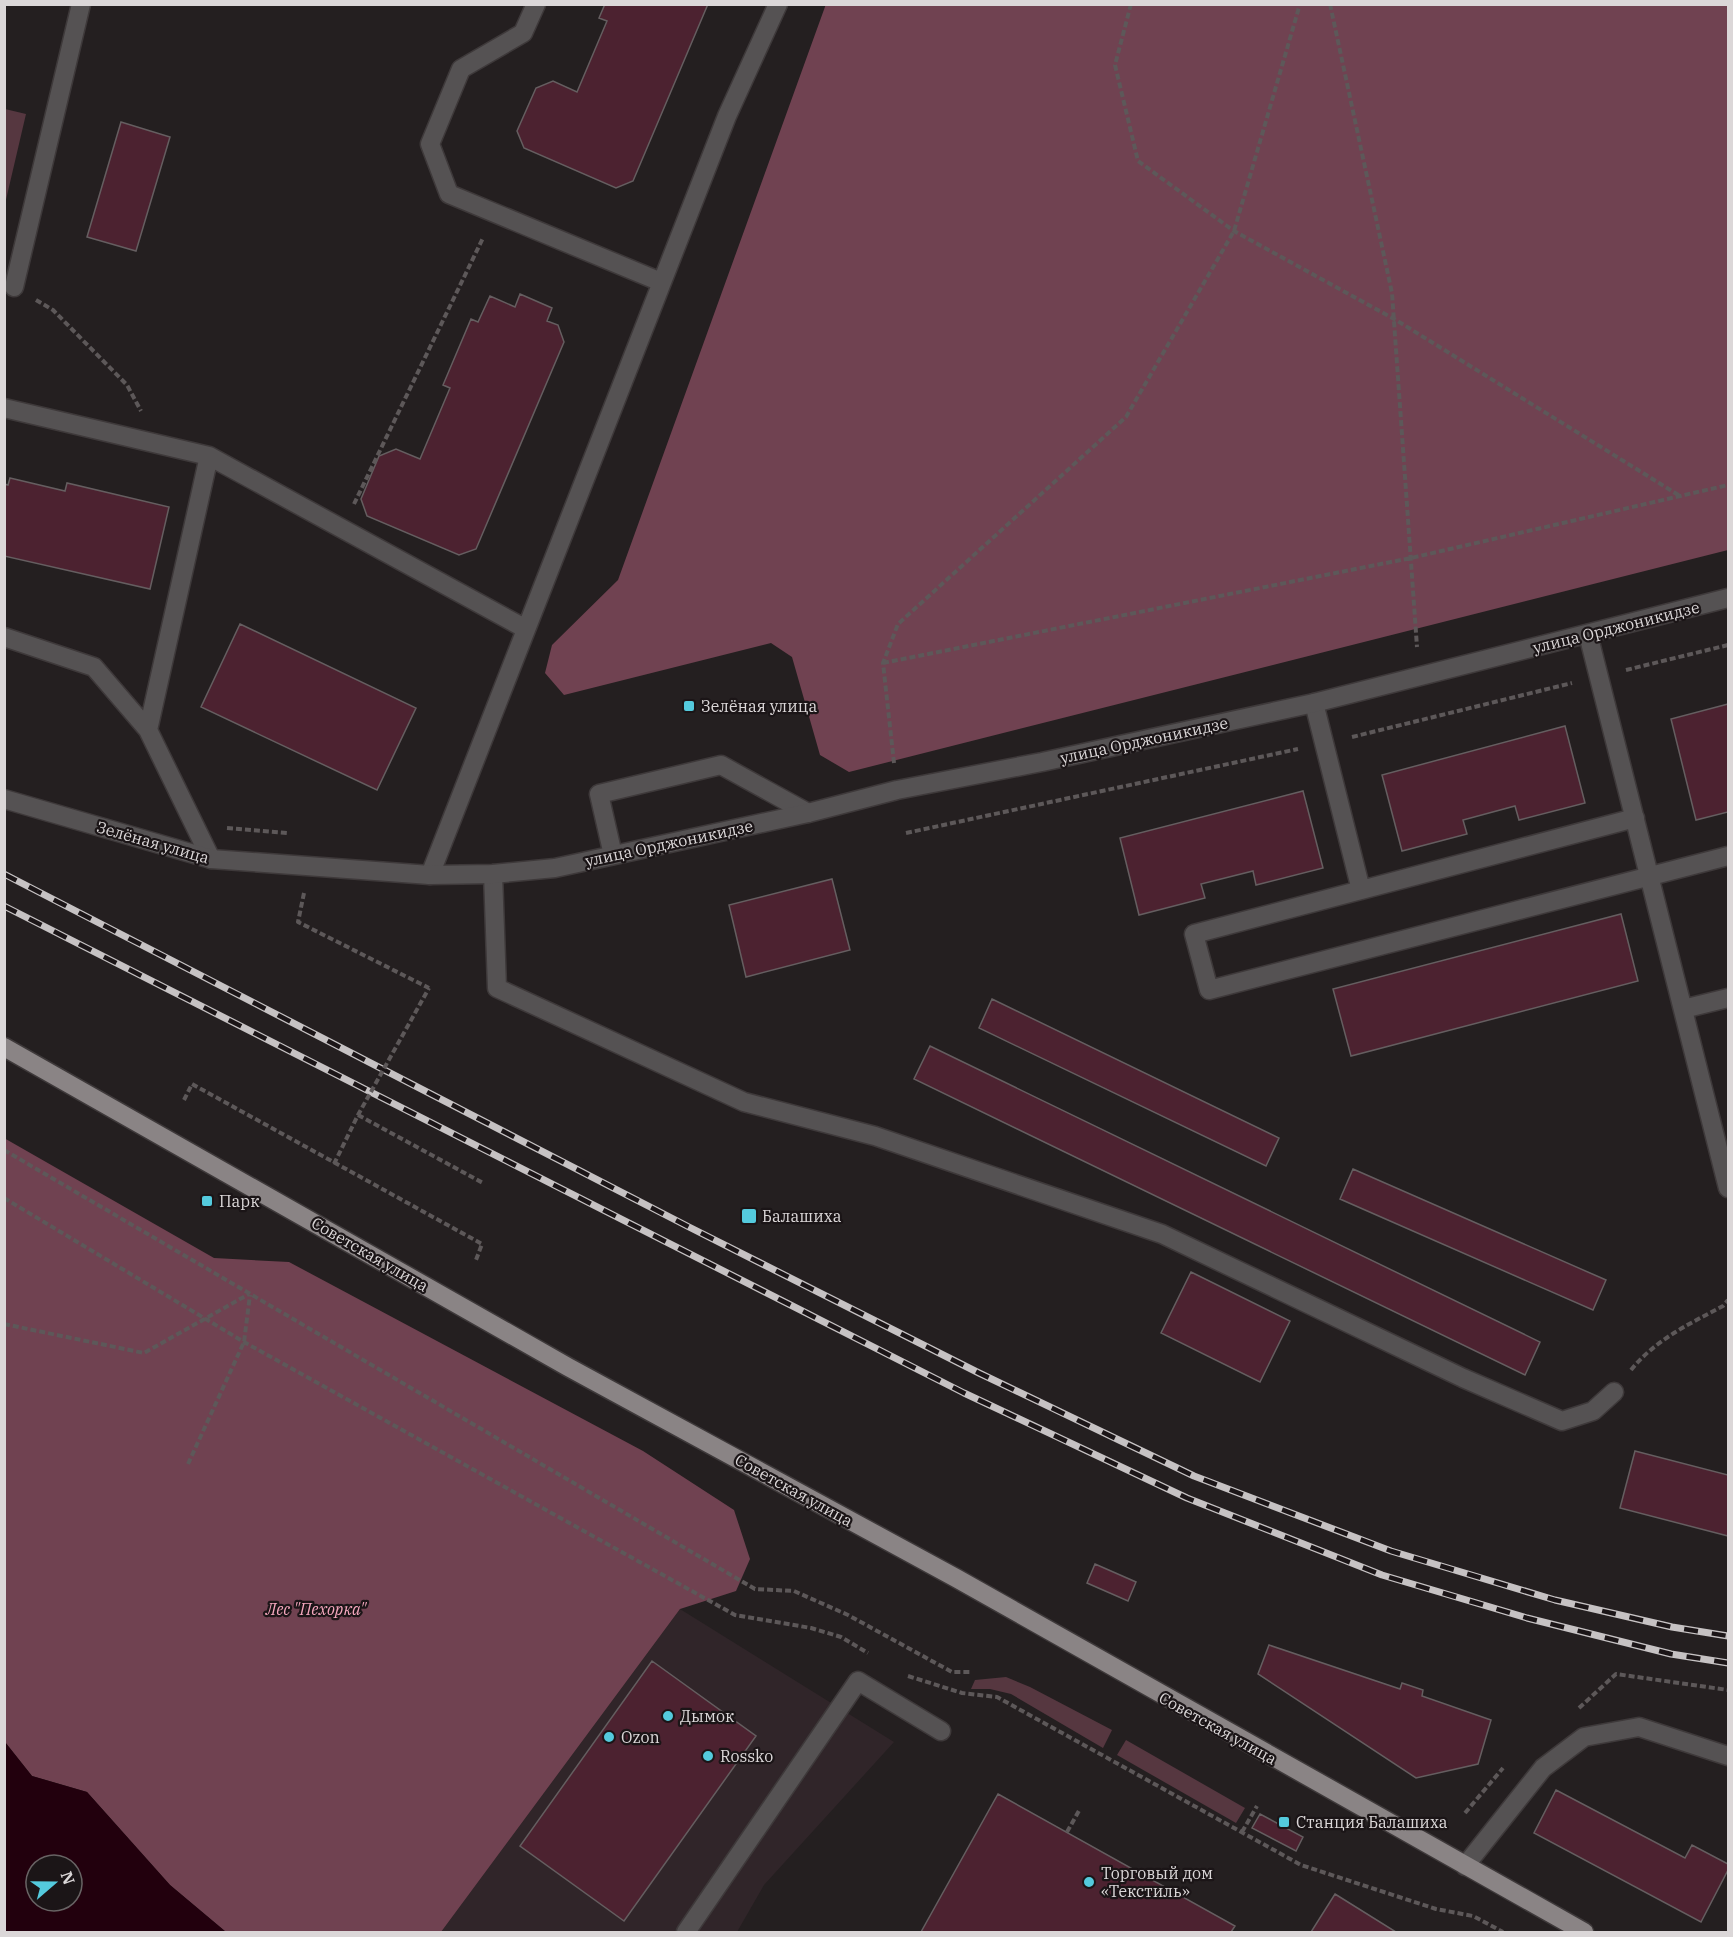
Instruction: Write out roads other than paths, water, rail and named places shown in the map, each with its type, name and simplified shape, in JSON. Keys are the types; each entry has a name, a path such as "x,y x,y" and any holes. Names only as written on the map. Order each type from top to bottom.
{"main road":[{"name":"Советская улица","path":"4,1047 568,1367 956,1578 1584,1932"}],"street":[{"path":"14,287 81,4"},
{"path":"536,4 523,33 461,69 429,144 449,194 661,282"},
{"path":"430,875 727,116 778,4"},
{"path":"4,408 209,456 526,629"},
{"path":"148,729 209,456"},
{"name":"улица Орджоникидзе","path":"555,868 808,813 897,790 1042,762 1314,703 1728,598"},
{"path":"1588,634 1728,1188"},
{"path":"4,637 94,667 148,729 211,859"},
{"path":"1314,703 1361,890"},
{"path":"613,855 599,794 721,765 808,813"},
{"name":"Зелёная улица","path":"4,800 211,859 430,875 493,874 555,868"},
{"path":"1635,818 1194,934 1209,990 1728,856"},
{"path":"493,874 497,988 744,1102 875,1136 1162,1234 1463,1378 1562,1421 1593,1411 1614,1392"},
{"path":"1683,1009 1728,998"},
{"path":"686,1932 858,1681 941,1731"},
{"path":"1465,1866 1544,1768 1584,1737 1639,1727 1728,1756"}],"railway":[{"path":"4,874 689,1227 979,1373 1194,1476 1391,1551 1555,1600 1672,1627 1728,1636"},
{"path":"4,906 964,1393 1187,1498 1382,1575 1527,1618 1671,1654 1728,1663"}],"place":[{"name":"Зелёная улица","path":"689,706"},
{"name":"Парк","path":"207,1201"},
{"name":"Балашиха","path":"749,1216"},
{"name":"Дымок","path":"668,1716"},
{"name":"Ozon","path":"609,1737"},
{"name":"Rossko","path":"708,1756"},
{"name":"Станция Балашиха","path":"1284,1822"},
{"name":"Торговый дом «Текстиль»","path":"1089,1882"}],"park label":[{"name":"Лес \"Пехорка\"","path":"316,1609"}]}
